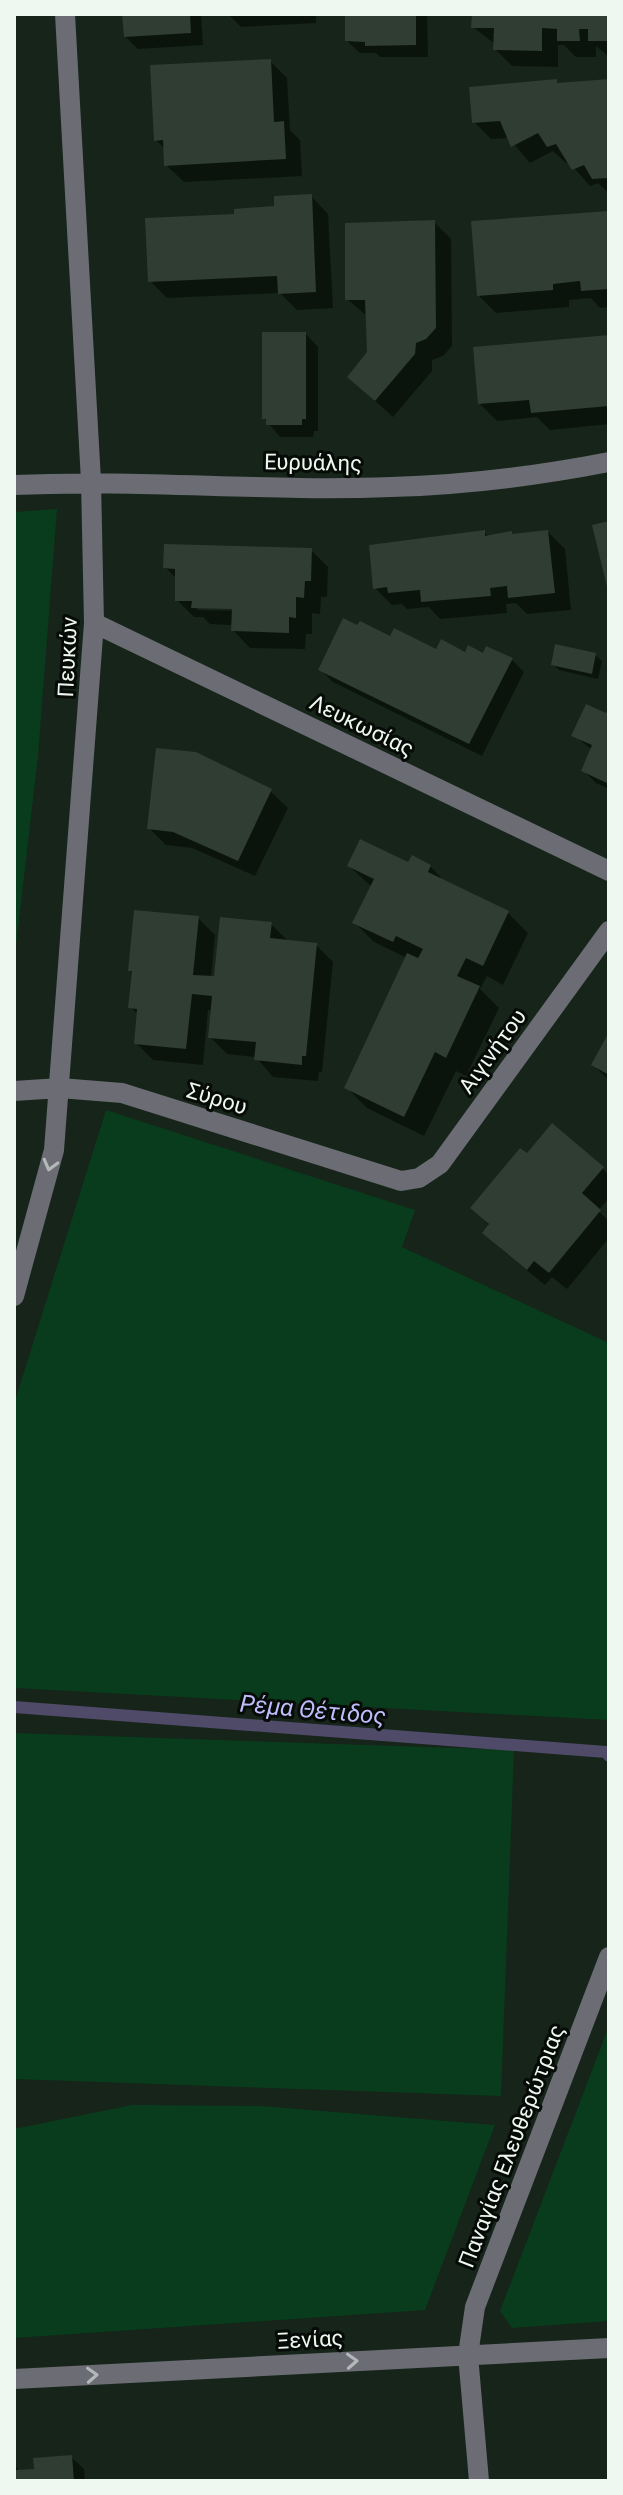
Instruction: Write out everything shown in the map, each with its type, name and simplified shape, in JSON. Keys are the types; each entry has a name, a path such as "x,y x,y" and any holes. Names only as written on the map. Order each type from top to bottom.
{"street":[{"name":"Πευκών","path":"14,1296 54,1150 94,623 91,481 65,14"},
{"name":"Ευρυάλης","path":"14,485 91,481 390,487 475,482 609,462"},
{"name":"Λευκωσίας","path":"94,623 609,871"},
{"name":"Αιγινήτου","path":"401,1181 419,1178 440,1164 609,931"},
{"name":"Σύρου","path":"14,1091 60,1088 122,1093 401,1181"},
{"name":"Παναγίας Ελευθερώτριας","path":"479,2481 468,2355 475,2307 609,1957"},
{"name":"Ξενίας","path":"14,2379 609,2348"}],"green space":[{"path":"57,509 38,756 14,963 14,512"},
{"path":"106,1110 415,1210 402,1247 609,1343 609,1720 14,1688 14,1404"},
{"path":"14,1733 514,1750 501,2096 14,2079"},
{"path":"609,2026 609,2321 512,2328 500,2311"},
{"path":"132,2105 261,2106 495,2125 425,2310 14,2338 14,2129"}],"building":[{"path":"122,14 190,14 191,33 124,37"},
{"path":"345,14 416,14 416,45 365,46 365,42 345,41"},
{"path":"472,14 609,14 609,41 588,41 588,29 579,29 580,41 557,41 557,29 542,28 542,51 493,50 494,28 471,28"},
{"path":"271,59 274,122 284,121 286,159 164,166 163,140 154,141 150,65"},
{"path":"557,79 557,83 609,79 609,178 592,179 584,165 572,170 556,144 547,147 538,133 511,147 500,121 472,123 469,87"},
{"path":"312,194 316,292 278,294 277,276 148,282 145,218 234,214 234,209 274,206 274,196"},
{"path":"609,211 609,289 581,291 580,281 553,284 553,290 477,296 471,221"},
{"path":"435,220 436,328 426,339 416,343 415,354 375,401 347,377 367,352 365,300 345,300 345,223"},
{"path":"262,332 306,332 306,419 302,419 302,425 266,425 266,419 262,419"},
{"path":"609,335 609,406 531,413 529,400 478,404 473,347"},
{"path":"609,521 609,591 608,591 592,525"},
{"path":"485,530 485,536 512,531 512,534 548,530 555,593 508,598 507,586 490,588 491,596 421,602 420,590 388,593 387,587 373,589 369,545"},
{"path":"164,544 312,548 311,581 305,581 304,598 296,597 296,618 289,617 289,633 231,631 232,609 191,608 192,601 175,601 175,569 163,568"},
{"path":"343,618 357,625 360,621 390,636 394,628 436,649 441,639 465,652 468,645 483,653 486,646 513,658 469,744 318,670"},
{"path":"555,644 596,653 592,674 551,665"},
{"path":"586,704 606,713 609,708 609,784 581,771 592,745 571,736"},
{"path":"156,748 196,752 272,789 238,861 173,832 147,829"},
{"path":"360,839 408,862 412,855 431,865 428,872 509,911 483,966 466,958 457,976 480,986 446,1058 435,1052 404,1117 344,1088 407,953 418,958 423,949 396,936 393,942 352,923 374,879 347,866"},
{"path":"134,910 199,916 193,975 214,976 220,917 272,922 270,938 317,943 306,1056 302,1056 302,1065 254,1060 256,1042 208,1038 212,996 192,994 186,1049 134,1044 137,1009 128,1008 132,971 128,971"},
{"path":"609,1032 609,1075 591,1065"},
{"path":"552,1123 604,1167 582,1193 601,1210 549,1273 534,1261 527,1270 482,1233 489,1224 470,1208 520,1148 527,1153"},
{"path":"72,2455 74,2481 14,2481 14,2470 34,2469 33,2458"}],"waterway":[{"name":"Ρέμα Θέτιδος","path":"14,1707 606,1752 609,1756"}]}
